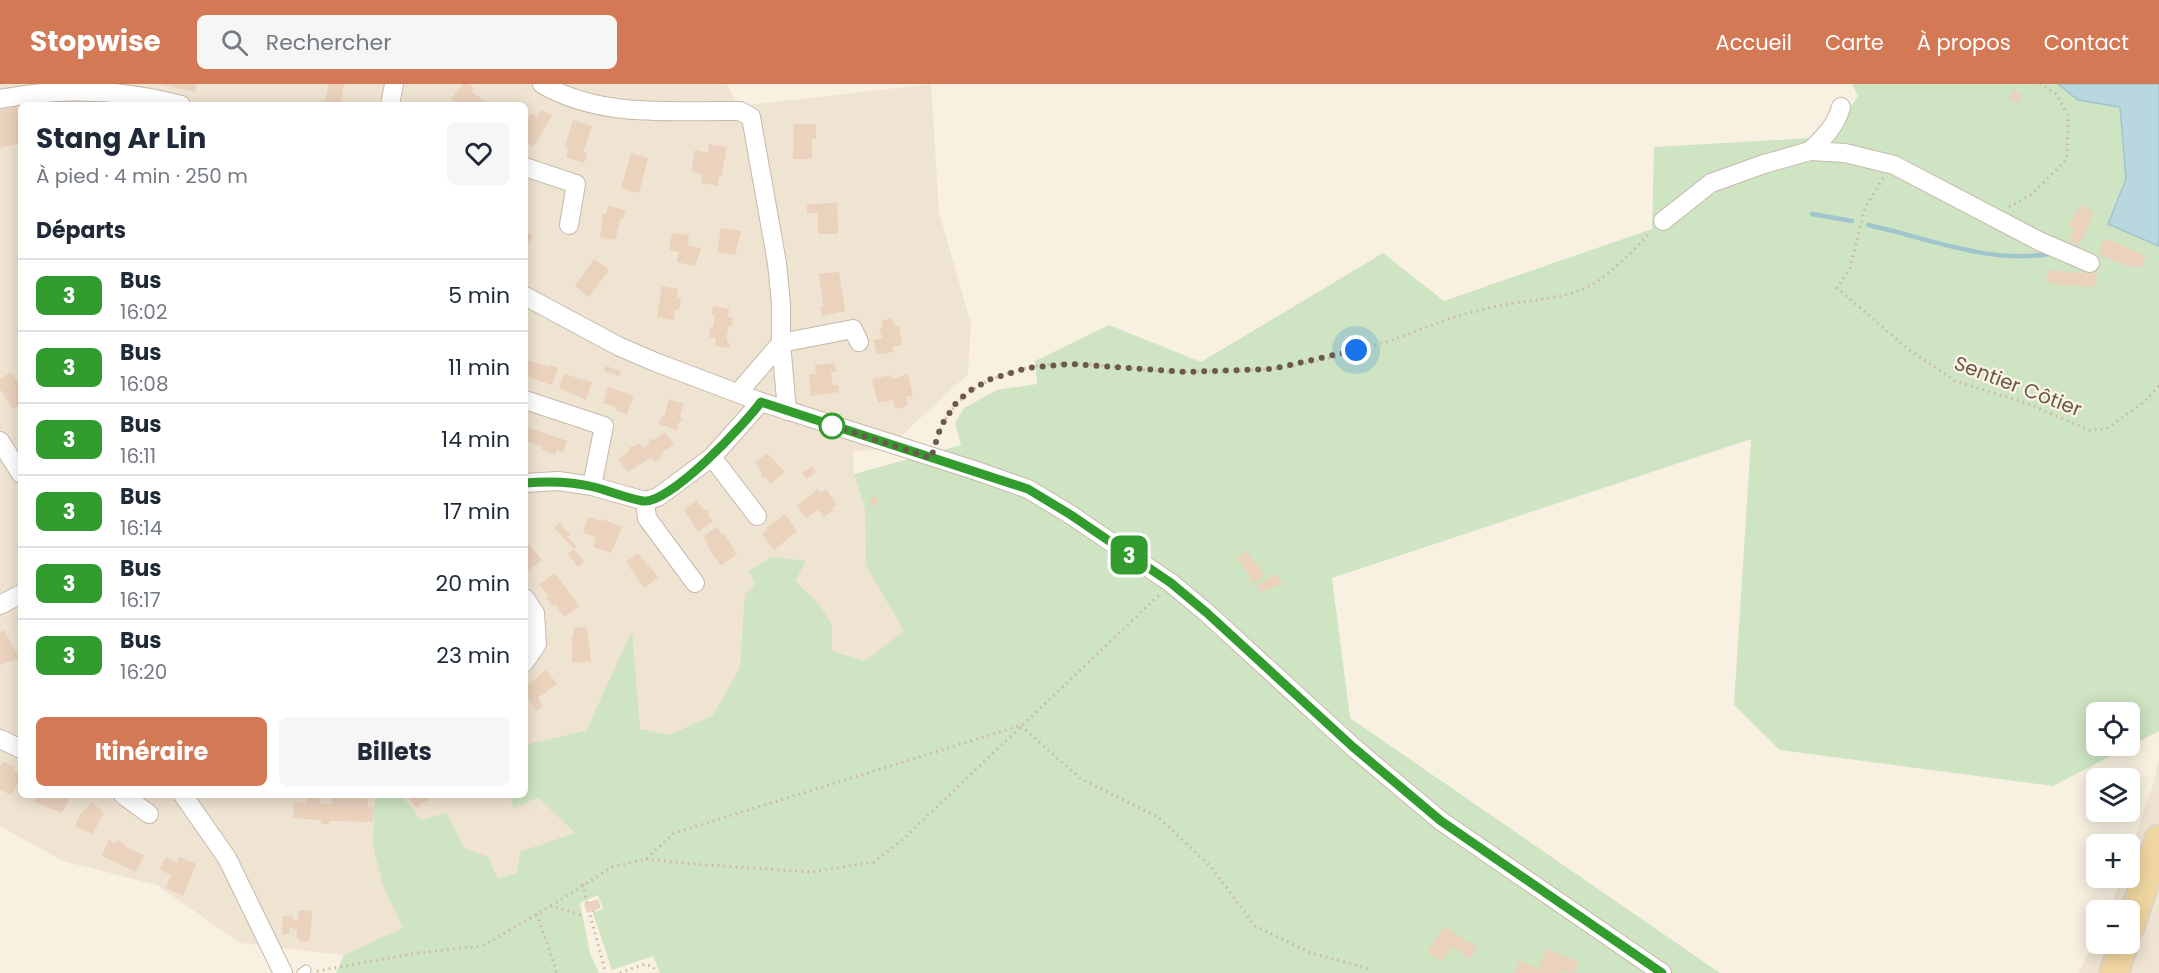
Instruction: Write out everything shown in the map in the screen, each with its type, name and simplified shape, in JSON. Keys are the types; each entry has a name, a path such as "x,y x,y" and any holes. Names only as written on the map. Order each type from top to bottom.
{"main road":[{"path":"2139,900 2159,839"},
{"path":"2114,973 2121,954"}],"street":[{"path":"391,102 394,84"},
{"path":"542,84 576,100 619,110 740,111 751,117 777,263 787,411"},
{"path":"0,99 48,91 85,90 151,97 170,102"},
{"path":"1810,151 1838,120 1841,107"},
{"path":"1663,220 1711,183 1810,151 1845,153 1894,165 2038,241 2090,263"},
{"path":"528,168 576,184 569,225"},
{"path":"528,298 618,346 761,402 1028,489 1071,515 1171,583 1207,613 1353,747 1441,821 1662,973"},
{"path":"738,393 781,343 853,329 860,342"},
{"path":"528,401 603,426 592,486"},
{"path":"528,483 558,481 592,486 645,501 658,497 712,457 761,402"},
{"path":"0,441 18,469"},
{"path":"712,457 757,516"},
{"path":"645,501 647,518 694,583"},
{"path":"0,605 18,596"},
{"path":"528,602 535,613 537,644 528,660"},
{"path":"0,739 18,748"},
{"path":"127,798 149,814"},
{"path":"185,798 227,858 284,973"}],"path":[{"path":"2003,210 2032,194 2067,159 2068,115 2056,94 2040,84"},
{"name":"Sentier Côtier","path":"1894,165 1865,208 1850,268 1838,288 1908,349 1955,381 2026,403 2089,430 2106,429 2144,402 2159,386"},
{"path":"931,458 941,426 956,403 969,391 991,379 1027,368 1071,364 1186,372 1272,369 1334,356 1500,305 1574,293 1594,283 1621,262 1663,220"},
{"path":"304,972 417,953 482,946 612,867 646,859 812,872 874,862 901,841 1171,583"},
{"path":"646,859 674,833 1021,726"},
{"path":"1021,726 1081,779 1158,817 1211,867 1255,926 1311,953 1371,969"},
{"path":"583,884 587,903"},
{"path":"550,906 581,915"},
{"path":"594,911 590,915 606,973"},
{"path":"537,914 557,973"},
{"path":"620,973 645,964 653,967 657,973"}],"shaded area":[{"path":"0,84 726,84 740,106 931,84 939,212 971,324 968,374 888,448 853,452 854,474 865,509 989,624 456,928 344,955 240,943 157,885 63,861 0,826"},
{"path":"2159,759 2159,973 2079,973 2088,954 2140,954 2140,900 2113,900 2117,888 2140,888 2140,834 2136,834 2154,782"}],"green space":[{"path":"1852,84 2058,84 2078,100 2120,107 2126,179 2108,223 2159,246 2159,731 2140,741 2140,702 2086,702 2086,756 2111,756 2053,786 1780,750 1734,705 1751,439 1332,578 1350,718 1720,973 660,973 653,956 612,970 593,913 603,909 598,895 580,903 590,953 599,973 336,973 344,955 403,928 383,886 373,845 375,798 403,798 421,820 447,813 464,848 488,857 498,879 517,873 520,852 575,833 538,797 513,809 511,798 528,798 528,746 586,731 632,631 640,729 670,735 713,715 740,668 745,594 755,585 749,571 772,557 806,561 795,581 819,604 832,625 832,651 865,661 904,631 866,565 865,509 854,474 961,445 955,423 964,408 997,390 1037,384 1035,361 1109,325 1201,362 1383,253 1444,301 1652,229 1654,147 1830,137 1858,96"}],"water":[{"path":"2058,84 2159,84 2159,246 2108,224 2126,179 2120,107 2078,100"}],"building":[{"path":"159,84 197,84 195,92"},
{"path":"329,84 344,84 341,102 320,102 321,99 325,100"},
{"path":"463,84 469,84 474,88 471,91 486,102 455,102 451,99"},
{"path":"2013,90 2022,94 2018,103 2009,99"},
{"path":"80,98 80,102 35,102"},
{"path":"18,106 18,144 0,148 0,110"},
{"path":"541,110 552,116 533,147 528,144 528,118 531,113 537,117"},
{"path":"573,120 592,126 583,152 587,153 584,163 566,157 568,148 565,146"},
{"path":"794,124 816,124 816,139 812,139 812,159 793,159"},
{"path":"709,144 727,147 718,186 701,183 702,174 691,172 695,150 708,153"},
{"path":"631,153 648,158 639,193 621,188"},
{"path":"837,203 838,234 818,234 818,213 807,213 807,204"},
{"path":"2080,205 2094,212 2079,246 2069,241 2074,228 2069,225"},
{"path":"608,206 626,210 623,219 621,218 615,240 600,237 603,214 606,214"},
{"path":"721,228 741,231 735,255 717,252"},
{"path":"528,232 533,236 528,244"},
{"path":"672,233 689,235 687,245 701,248 695,266 677,262 679,252 669,250"},
{"path":"2105,238 2146,256 2141,268 2133,265 2131,268 2098,254"},
{"path":"594,259 609,270 589,297 575,286"},
{"path":"2049,270 2097,274 2096,287 2057,285 2045,280"},
{"path":"839,272 845,311 822,316 819,274"},
{"path":"662,286 678,289 677,297 681,298 679,310 675,310 674,320 657,317"},
{"path":"713,306 729,309 728,317 733,318 726,340 730,344 729,348 715,346 716,338 709,337 715,315 712,315"},
{"path":"892,318 894,326 899,325 902,345 892,347 893,352 877,355 873,340 883,338 879,329 883,328 881,321"},
{"path":"528,360 558,368 552,385 528,377"},
{"path":"835,363 836,372 831,372 833,385 838,385 839,392 811,396 809,374 816,374 815,365"},
{"path":"606,366 621,371 619,376 604,371"},
{"path":"11,372 18,383 18,406 13,409 0,389 0,379"},
{"path":"564,374 592,382 586,400 559,388"},
{"path":"908,374 913,396 906,397 908,406 895,409 893,400 878,403 872,379 891,375 892,379"},
{"path":"608,387 634,396 627,414 616,410 617,407 603,403"},
{"path":"669,399 684,404 680,416 683,420 679,422 677,430 659,424 662,416 664,417"},
{"path":"528,427 567,441 563,452 556,450 555,455 541,450 542,446 528,442"},
{"path":"665,432 674,444 654,462 651,457 628,472 618,459 629,451 629,447 639,443 643,448 649,443 649,439 654,440"},
{"path":"767,453 785,472 770,484 766,477 761,477 762,473 755,462"},
{"path":"812,466 816,472 806,479 802,473"},
{"path":"818,489 821,493 826,489 837,505 824,517 818,510 806,518 797,506"},
{"path":"874,496 879,501 874,507 868,501"},
{"path":"696,500 704,510 709,510 708,515 713,521 698,532 684,510"},
{"path":"785,514 797,531 774,550 762,534 768,530 766,528"},
{"path":"588,517 601,521 602,519 622,527 611,553 593,547 596,537 583,533"},
{"path":"560,523 577,547 574,549 554,528"},
{"path":"716,527 724,534 737,554 721,565 703,537"},
{"path":"528,544 542,560 528,570"},
{"path":"574,549 584,562 578,567 568,554"},
{"path":"1246,550 1265,575 1254,583 1237,558"},
{"path":"638,553 658,577 644,588 626,562"},
{"path":"555,573 579,606 564,617 555,604 553,606 546,598 549,596 539,585"},
{"path":"1276,574 1283,584 1260,592 1256,586"},
{"path":"587,627 591,661 572,663 573,628"},
{"path":"4,630 18,658 0,665 0,632"},
{"path":"546,670 557,684 538,698 543,706 537,711 528,699 528,685"},
{"path":"3,761 15,767 13,771 18,773 18,781 12,795 0,790 0,768"},
{"path":"37,798 70,798 62,813 35,802"},
{"path":"307,798 321,798 320,803 331,804 332,798 368,799 368,807 374,807 373,822 329,821 329,824 321,824 318,820 293,818 294,802 306,803"},
{"path":"409,798 428,798 429,799 416,808"},
{"path":"92,802 105,814 93,834 75,826 81,812"},
{"path":"109,840 116,844 117,840 125,844 124,846 144,855 136,872 102,856"},
{"path":"166,857 176,863 179,857 196,864 183,896 166,888 171,875 160,870"},
{"path":"598,899 601,908 587,913 584,904"},
{"path":"299,910 312,911 310,940 307,942 300,942 300,939 297,939 297,929 290,928 289,934 282,934 283,916 298,920"},
{"path":"1445,926 1465,940 1464,942 1468,941 1477,948 1470,959 1460,952 1460,949 1458,951 1452,947 1442,962 1427,952"},
{"path":"1547,949 1578,962 1574,973 1560,971 1559,973 1515,973 1519,961 1539,969"}],"waterway":[{"path":"1812,214 1852,221"},
{"path":"1868,225 1981,253 2003,256 2049,254"}],"bus line":[{"name":"3","path":"528,483 558,481 592,486 645,501 658,497 712,457 761,402 1028,489 1071,515 1171,583 1207,613 1353,747 1441,821 1662,973"}],"route":[{"path":"832,426 828,424 931,458 941,426 956,403 969,391 991,379 1027,368 1071,364 1186,372 1272,369 1356,350"}]}
